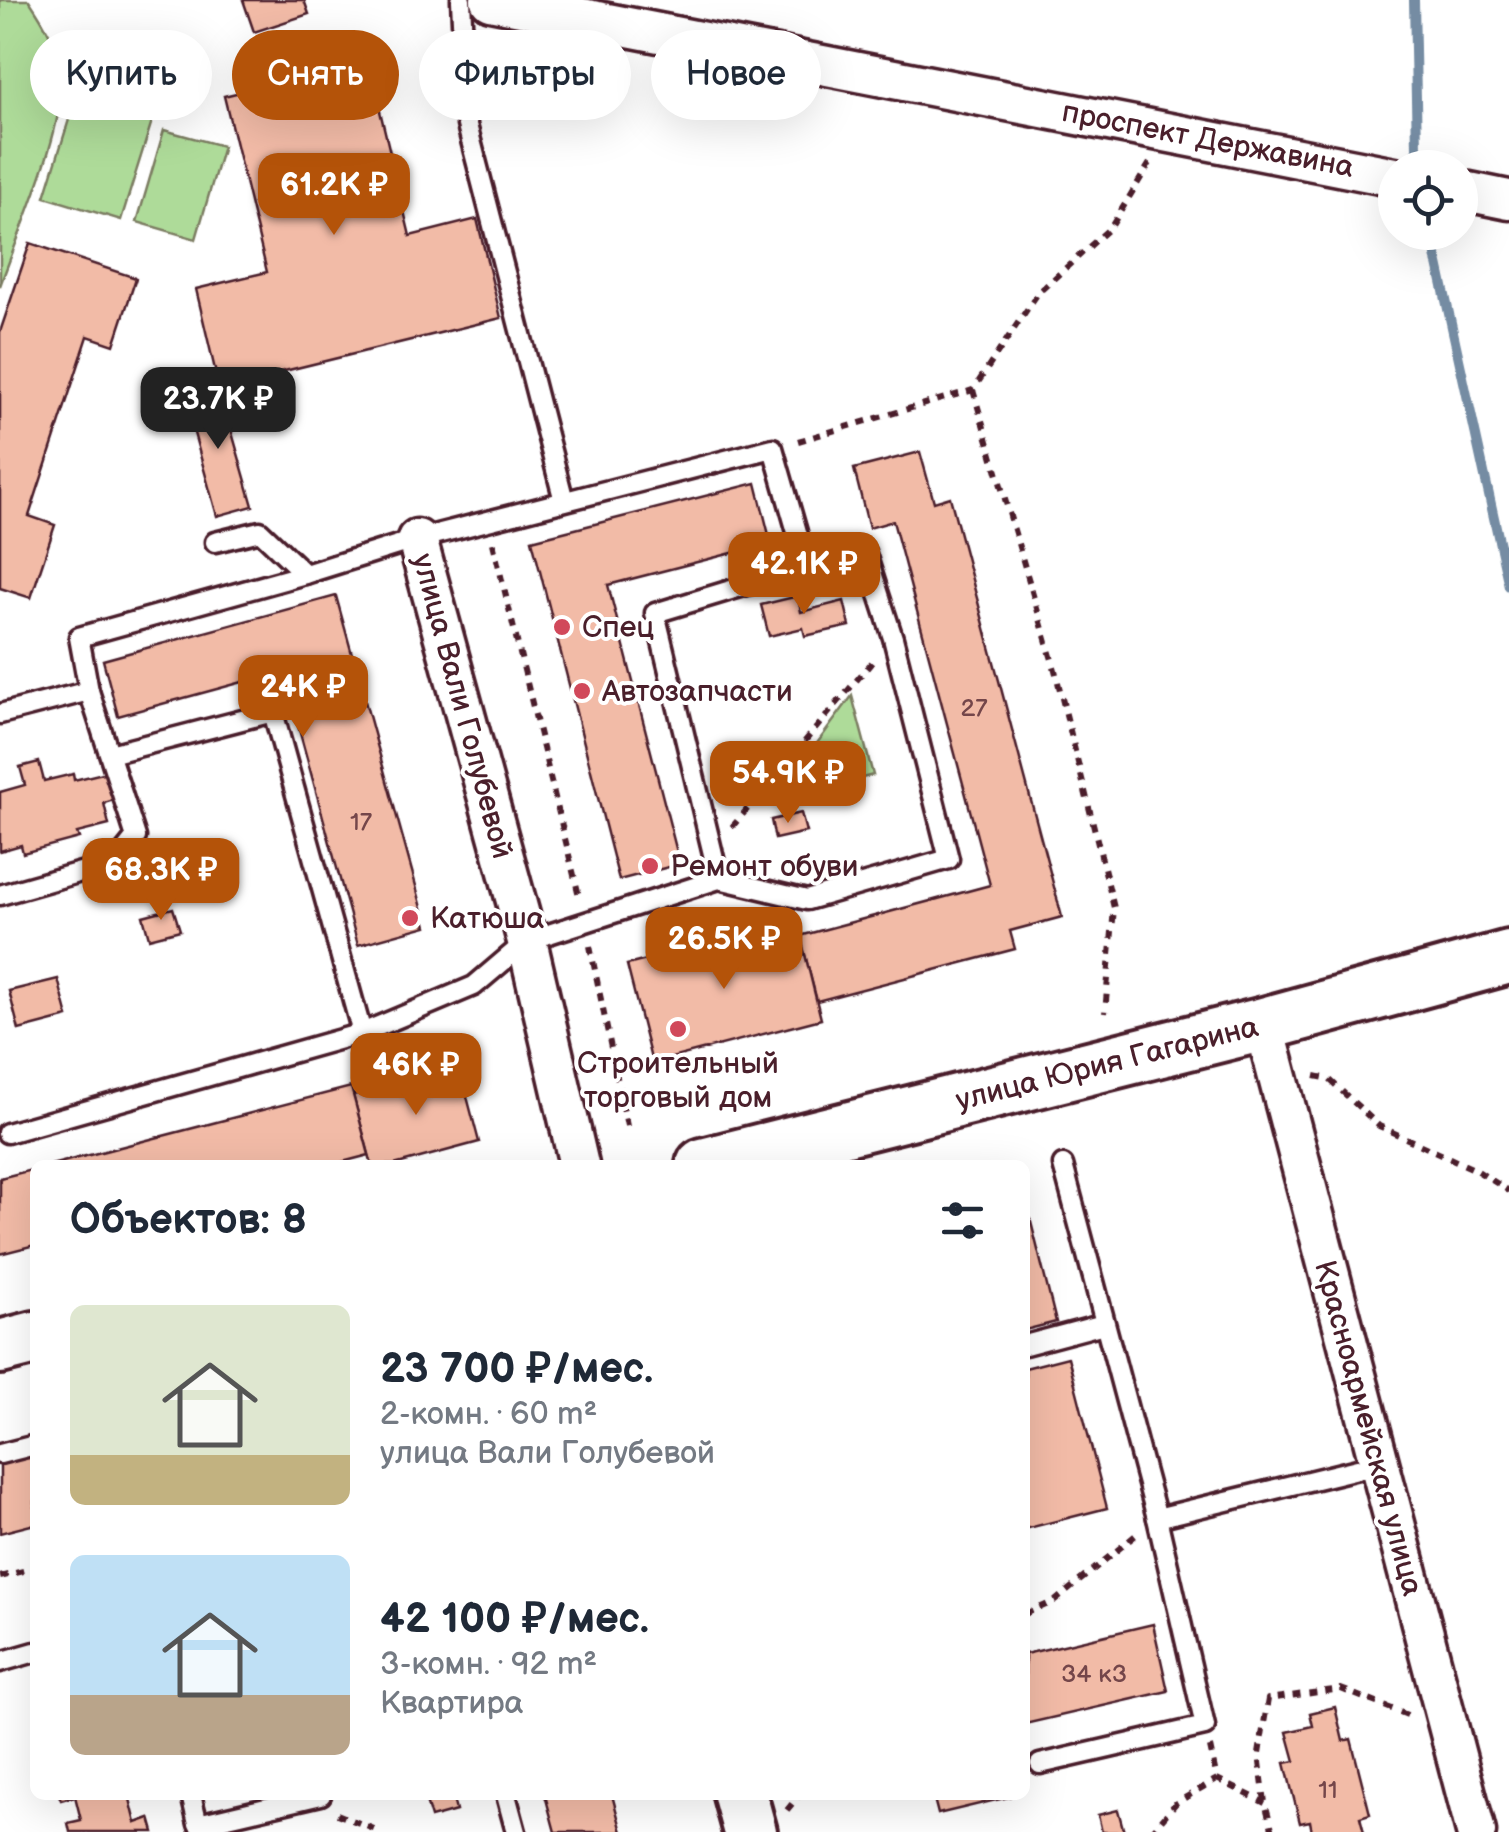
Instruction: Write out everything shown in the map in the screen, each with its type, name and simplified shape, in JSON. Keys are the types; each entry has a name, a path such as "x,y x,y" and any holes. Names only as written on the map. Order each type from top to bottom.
{"main road":[{"name":"улица Юрия Гагарина","path":"728,1160 1268,1046 1509,956"},
{"path":"0,1347 30,1339"},
{"path":"741,1800 750,1832"}],"street":[{"name":"проспект Державина","path":"490,0 1378,173"},
{"path":"1478,194 1509,200"},
{"name":"улица Вали Голубевой","path":"417,539 528,941 578,1160"},
{"name":"Красноармейская улица","path":"1268,1046 1476,1832"}],"lane":[{"path":"461,0 467,125 564,501"},
{"path":"0,894 116,862 136,837 89,691 79,636 306,574 417,539 772,448 807,567"},
{"path":"215,542 260,530 306,574"},
{"path":"7,1132 362,1034 474,986 528,941 719,879 807,900 950,859 893,638 866,554 807,567 655,613 719,879"},
{"path":"0,714 89,691"},
{"path":"110,754 273,712 362,1034"},
{"path":"1040,1764 1206,1726 1157,1518 1063,1165"},
{"path":"1030,1344 1104,1324"},
{"path":"0,1454 30,1446"},
{"path":"1157,1518 1378,1464"},
{"path":"0,1662 30,1653"},
{"path":"192,1800 198,1824 301,1800"},
{"path":"507,1800 516,1832"}],"path":[{"path":"772,448 973,390 1038,293 1111,228 1170,130"},
{"path":"973,390 1054,670 1114,908 1104,1013"},
{"path":"488,520 585,922 628,1131"},
{"path":"712,850 893,638"},
{"path":"1268,1046 1329,1079 1379,1126 1476,1170 1509,1191"},
{"path":"1030,1612 1056,1601 1157,1518"},
{"path":"0,1577 30,1569"},
{"path":"1273,1832 1259,1754 1268,1699 1341,1688 1422,1721"},
{"path":"1206,1726 1218,1780"},
{"path":"1218,1780 1265,1803"},
{"path":"1151,1832 1176,1803 1218,1780"},
{"path":"316,1800 380,1832"}],"green space":[{"path":"0,0 29,0 46,30 30,30 30,120 57,120 0,286"},
{"path":"69,120 152,120 121,220 45,197"},
{"path":"164,130 223,146 196,239 137,222"},
{"path":"852,696 873,775 822,789 812,750"}],"building":[{"path":"243,0 304,0 309,14 253,30"},
{"path":"232,94 232,120 382,120 410,236 477,219 501,318 219,387 196,289 267,272 224,96"},
{"path":"30,243 136,278 114,345 88,336 29,516 55,525 31,598 0,588 0,332"},
{"path":"219,387 253,506 217,516 184,397"},
{"path":"920,452 934,502 950,497 1062,917 1010,931 1015,949 817,1001 800,936 990,885 893,521 869,528 854,469"},
{"path":"756,483 771,543 608,585 680,864 619,880 532,540"},
{"path":"336,596 427,926 358,945 283,671 118,716 103,660"},
{"path":"798,596 801,612 844,601 850,626 805,636 803,628 769,636 761,605"},
{"path":"39,762 44,781 73,774 74,780 107,772 114,800 104,803 109,825 77,833 79,838 23,853 21,845 0,851 0,792 25,785 20,767"},
{"path":"801,813 806,832 775,839 771,820"},
{"path":"173,908 180,930 149,938 143,916"},
{"path":"797,922 821,1019 652,1063 627,965"},
{"path":"58,979 68,1017 19,1030 9,991"},
{"path":"459,1066 479,1142 412,1160 371,1160 353,1095"},
{"path":"351,1087 369,1155 350,1160 70,1160"},
{"path":"30,1170 30,1246 0,1254 0,1178"},
{"path":"1030,1218 1056,1322 1030,1329"},
{"path":"1068,1357 1107,1508 1030,1528 1030,1367"},
{"path":"30,1456 30,1525 0,1533 0,1464"},
{"path":"1153,1624 1168,1691 1030,1723 1030,1653"},
{"path":"1335,1707 1343,1741 1351,1739 1370,1814 1360,1817 1364,1832 1312,1832 1310,1821 1300,1823 1285,1763 1295,1761 1287,1732 1313,1726 1310,1713"},
{"path":"76,1800 130,1800 136,1823 150,1818 154,1832 70,1832 68,1823 81,1820"},
{"path":"426,1800 453,1800 456,1811 431,1818"},
{"path":"546,1800 613,1800 622,1832 555,1832"},
{"path":"934,1800 996,1800 938,1814"},
{"path":"1118,1810 1124,1832 1102,1832 1098,1815"}],"waterway":[{"path":"1414,0 1417,149"},
{"path":"1435,250 1509,586"}],"place":[{"name":"Спец","path":"562,627"},
{"name":"Автозапчасти","path":"582,691"},
{"name":"Ремонт обуви","path":"650,866"},
{"name":"Катюша","path":"410,918"},
{"name":"Строительный торговый дом","path":"678,1029"}]}
